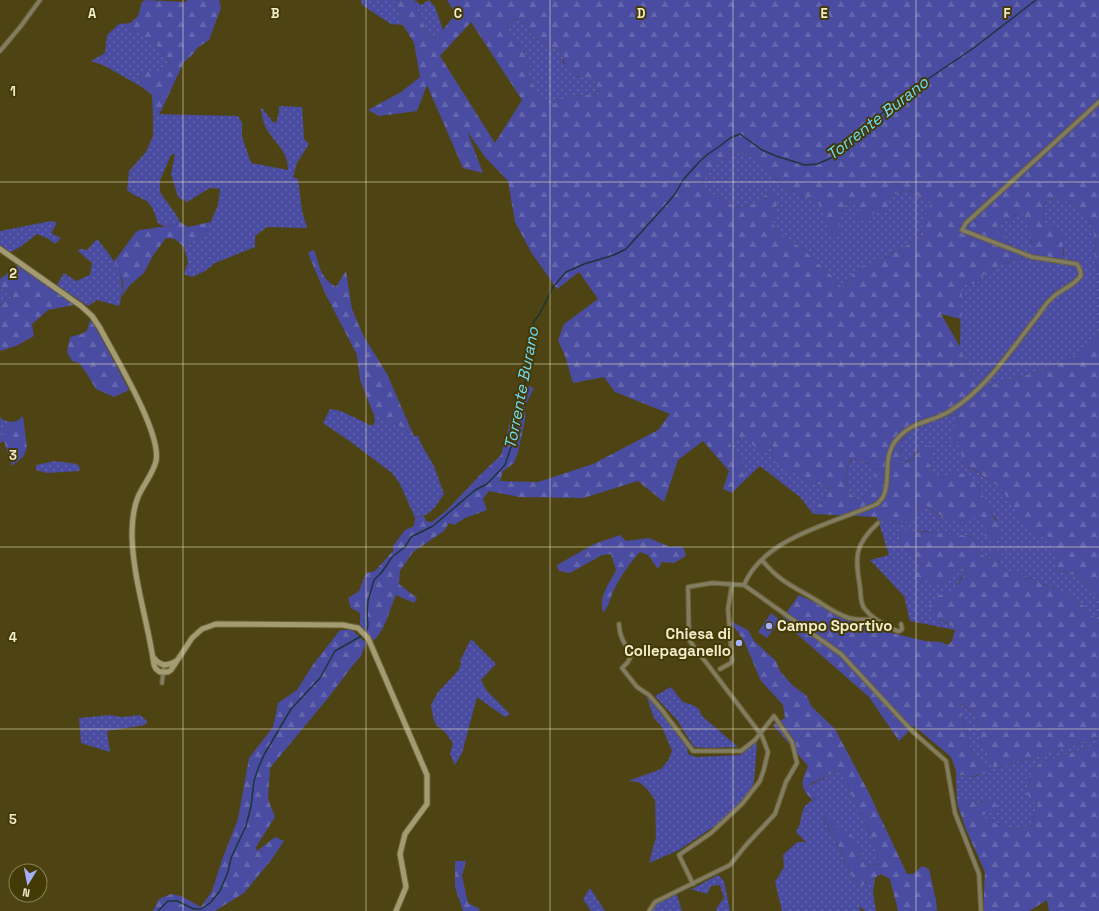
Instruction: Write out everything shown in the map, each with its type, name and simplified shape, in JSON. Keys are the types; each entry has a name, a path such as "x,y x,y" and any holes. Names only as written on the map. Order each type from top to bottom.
{"main road":[{"path":"0,249 81,306 92,316 144,410 156,448 156,460 138,497 132,522 132,536 133,557 156,669 160,672 171,670 192,638 202,628 216,624 343,625 358,628 368,638 428,775 427,804 405,834 400,854 406,887 396,911"},
{"path":"153,657 158,663 164,665 177,661"}],"street":[{"path":"0,51 40,0"},
{"path":"744,585 752,570 762,560 792,538 877,504 883,497 890,451 896,440 918,423 950,412 982,386 1051,298 1078,282 1082,275 1076,264 1032,257 962,230 966,223 1099,102"},
{"path":"878,522 861,543 856,561 862,604 874,619 897,631 902,629 901,624"},
{"path":"762,560 775,576 833,610 848,617 858,619 874,619"},
{"path":"693,884 678,855 711,833 742,804 760,781 768,752 760,733 689,640 688,586 712,583 744,585 841,654 913,732 946,761 955,813 979,874 981,911"},
{"path":"720,669 731,663 732,660 728,609 732,584"},
{"path":"620,624 619,631 632,654 628,662 622,668 637,687 649,695 662,710 693,751 741,751 755,740 774,716 792,742 797,763 786,782 775,814 730,865 655,902 650,911"},
{"path":"162,683 164,665"}],"green space":[{"path":"145,0 186,2 187,0 219,0 221,8 209,40 197,48 184,62 159,115 153,114 152,95 142,87 140,72 164,72 170,62 154,42 126,27 138,16 142,2"},
{"path":"361,0 394,0 403,25 391,24 362,5"},
{"path":"394,0 414,0 428,36 436,38 456,14 447,0 1099,0 1099,273 1097,273 1095,259 1094,230 1086,216 1075,204 1054,198 1045,202 1043,214 1045,225 1057,227 1063,234 1063,258 1082,268 1056,264 1035,255 1028,221 1023,214 1017,214 997,226 1008,242 1022,257 987,271 976,284 962,284 961,319 941,314 960,347 969,370 986,386 1032,373 1062,362 1076,355 1099,335 1099,597 1079,578 1056,570 1053,542 1046,536 1035,534 1023,523 1001,488 975,470 963,465 960,446 951,443 950,435 954,430 953,423 957,416 953,415 928,422 912,430 901,442 902,465 912,459 923,448 931,446 932,456 928,462 936,476 945,478 956,473 969,474 977,481 981,494 991,507 991,512 1002,531 999,539 991,539 985,536 986,526 976,517 963,522 956,522 942,516 925,505 902,525 877,517 813,514 830,487 809,482 793,471 781,468 772,460 772,440 762,453 744,437 730,440 732,451 741,460 742,472 747,478 732,493 723,489 729,471 703,441 678,460 664,502 638,481 583,498 519,497 489,491 483,499 487,510 465,518 454,525 449,523 444,531 413,552 400,571 399,584 417,598 414,603 396,595 384,626 373,641 360,625 360,613 351,608 348,598 359,591 366,573 375,571 393,551 393,546 405,530 414,526 415,518 424,516 426,521 432,522 446,511 501,455 518,397 525,385 534,388 525,406 525,420 518,452 514,463 503,471 500,481 538,482 593,464 658,430 670,414 615,392 604,377 573,383 565,356 558,340 564,324 598,299 579,272 557,289 531,252 515,222 508,181 485,157 467,131 483,173 463,168 427,85 417,111 379,116 368,110 401,92 420,77 414,43 403,25","holes":["513,19 521,21 540,42 563,51 564,63 569,72 578,77 593,78 600,94 570,96 554,103 544,103 527,74 531,67 529,60 506,26","471,22 522,100 495,143 440,56","741,152 751,156 777,179 785,189 817,201 829,229 837,237 843,209 848,201 859,208 857,220 865,222 877,210 884,214 889,210 888,196 908,190 931,204 921,224 926,231 922,237 882,259 857,268 852,274 850,284 841,287 833,277 804,250 776,230 773,222 777,205 776,190 768,193 753,204 737,208 724,199 702,190 704,180 718,162","851,459 855,459 875,466 872,486 870,490 858,501 852,495 848,486 847,471"]},
{"path":"414,0 421,5 429,0 435,7 443,30 437,38 428,36"},
{"path":"513,19 524,23 534,37 540,42 563,51 563,63 577,77 586,76 593,78 600,94 570,96 554,103 544,103 527,74 531,67 529,60 506,26"},
{"path":"131,23 127,27 154,42 170,62 164,72 140,72 142,87 105,66 91,61 105,53 107,35 119,24"},
{"path":"279,106 302,107 304,139 309,144 297,163 293,177 298,179 302,211 307,228 267,227 255,236 255,247 215,263 205,271 192,277 184,274 188,262 184,247 207,233 218,205 220,189 210,188 187,202 178,197 171,174 175,154 171,155 160,180 160,192 180,222 165,227 158,223 153,209 147,201 127,190 129,171 146,152 153,136 153,114 238,116 242,123 242,137 251,163 288,170 286,157 266,128 261,109 261,107 273,122 276,123"},
{"path":"741,152 751,156 777,179 785,189 817,201 825,221 837,236 843,209 848,201 859,208 888,196 908,190 931,204 926,231 922,237 882,259 857,268 852,274 850,284 841,287 833,277 804,250 776,230 773,222 777,205 768,193 753,204 737,208 724,199 702,190 704,180 718,162"},
{"path":"1055,198 1075,204 1086,216 1094,230 1095,259 1097,273 1099,273 1099,335 1076,355 1062,362 1032,373 986,386 969,370 960,347 961,284 976,284 987,271 1022,257 1008,242 997,226 1017,214 1023,214 1026,217 1030,227 1031,241 1036,250 1075,263 1063,258 1064,250 1057,227 1045,226 1043,214 1045,202"},
{"path":"51,221 57,223 51,233 61,238 55,244 47,238 37,234 20,247 9,253 0,245 0,231"},
{"path":"180,222 188,227 210,222 207,233 184,247 175,239 166,238 154,254 144,273 130,285 122,296 123,282 114,261 136,232 139,230 165,227"},
{"path":"97,239 114,262 121,278 122,286 119,306 97,300 88,306 57,285 64,273 76,281 90,275 92,263 78,251 80,249 87,250"},
{"path":"313,250 324,276 331,284 336,287 346,271 352,309 363,335 387,374 414,436 400,426 374,415 360,380 357,355 324,291 308,253"},
{"path":"18,265 75,303 73,305 48,310 32,324 34,336 16,346 0,351 0,306 12,297 0,288 0,279"},
{"path":"0,288 12,297 0,306"},
{"path":"90,320 96,328 129,390 114,397 96,389 79,363 72,361 67,352 70,337 87,331"},
{"path":"330,409 341,411 372,426 375,422 374,415 400,426 414,436 418,436 434,466 444,494 429,513 415,518 400,484 392,473 323,423"},
{"path":"952,415 957,416 963,465 974,470 1001,488 1035,534 1046,536 1054,542 1056,570 1079,578 1099,597 1099,623 1097,624 1094,618 1081,603 1057,589 1037,582 1025,575 1003,570 995,552 990,559 983,556 972,536 923,531 899,531 901,537 898,541 920,562 922,566 954,570 961,567 968,569 950,593 936,596 940,620 950,625 955,630 910,621 904,596 870,560 889,555 877,517 902,525 925,505 940,516 961,522 976,516 986,526 997,520 991,512 991,507 981,494 977,481 956,473 945,478 936,476 928,462 917,451 913,458 902,465 901,442 911,430 934,420"},
{"path":"23,416 27,448 23,457 12,466 4,441 0,443 0,438 11,422 17,421"},
{"path":"0,417 3,420 11,422 0,438"},
{"path":"744,437 753,443 771,440 773,444 772,460 781,467 793,471 809,482 830,487 813,514 801,498 760,466 747,478 742,472 741,460 732,451 730,440"},
{"path":"852,459 875,466 872,486 870,490 858,501 851,494 847,481 847,471"},
{"path":"55,461 77,464 80,468 79,471 47,473 36,470 36,465"},
{"path":"905,530 972,536 983,556 990,559 995,552 1000,549 1003,557 999,561 1003,570 1007,572 1015,570 1037,582 1057,589 1081,603 1094,618 1097,624 1099,623 1099,738 994,769 987,751 979,740 977,721 972,711 961,704 961,717 966,725 970,748 975,756 991,772 969,777 962,775 956,776 956,771 951,757 914,726 899,741 869,697 781,620 799,595 848,618 874,622 884,631 925,641 941,642 948,645 952,641 955,630 938,618 929,606 936,596 950,592 968,569 961,567 954,570 950,580 940,585 916,578 914,571 922,566 920,562 898,541 901,537 899,531"},
{"path":"620,535 626,541 649,538 670,547 680,546 684,549 686,556 674,563 662,562 658,569 648,555 640,552 622,575 607,608 603,613 603,596 616,570 611,554 602,555 570,573 559,571 557,565 594,544"},
{"name":"Campo Sportivo","path":"771,613 780,620 767,638 758,632"},
{"path":"730,621 748,630 754,641 776,661 780,671 792,685 807,696 811,706 835,729 868,791 907,874 913,874 922,866 929,869 937,911 898,911 890,879 881,874 858,888 822,814 851,834 860,850 865,866 878,864 877,851 840,769 809,785 817,797 813,801 803,788 803,781 808,766 773,725 785,718 783,705 761,681 744,641"},
{"path":"340,630 352,630 366,643 361,656 270,768 268,799 275,817 256,847 257,851 275,837 284,841 272,859 244,893 215,911 153,911 159,899 171,894 181,896 201,907 212,891 238,819 249,758 273,727 278,703 297,690 312,666"},
{"path":"471,639 496,664 481,680 487,691 510,714 505,717 477,697 462,753 455,765 450,754 453,743 445,732 436,725 431,705 438,692 458,671 461,664 460,661"},
{"path":"671,687 683,702 693,705 699,709 702,716 738,747 694,747 677,720 655,696"},
{"path":"646,695 662,712 687,747 688,754 696,757 740,755 757,742 754,782 752,788 731,815 679,850 649,863 656,837 655,800 647,789 639,782 628,781 661,769 669,759 672,751 662,727 654,718"},
{"path":"960,704 972,711 977,721 979,740 987,751 994,769 1099,738 1099,744 1041,762 1031,772 1027,794 1038,803 1033,818 1034,824 1020,828 1006,827 981,816 989,812 986,801 978,803 970,799 957,803 956,776 962,775 972,777 990,771 975,756 970,748 966,725 961,717"},
{"path":"109,715 122,717 140,715 147,721 145,725 107,731 110,752 81,743 79,718"},
{"path":"1099,744 1099,911 1049,911 1047,900 1029,911 983,911 985,872 965,827 957,803 970,799 978,803 994,800 1000,813 989,812 981,816 1007,827 1027,827 1034,824 1033,818 1038,803 1033,802 1027,794 1031,772 1041,762"},
{"path":"840,769 877,851 878,864 865,866 860,850 835,824 822,815 858,888 875,878 873,893 876,911 865,911 859,906 860,911 782,911 775,882 784,867 783,855 797,842 806,842 796,832 804,808 808,803 817,798 809,786"},
{"path":"455,861 466,861 462,876 468,903 480,909 479,911 463,911 455,887"},
{"path":"718,875 724,881 730,911 717,911 716,909 724,898 720,885 711,886 707,894 690,890"},
{"path":"590,888 605,911 591,911 583,899"},
{"path":"676,892 682,911 649,911 661,899"}],"waterway":[{"name":"Torrente Burano","path":"366,633 368,625 368,601 374,580 382,572 392,557 405,547 411,537 433,526 475,490 487,484 505,465 515,435 518,413 525,386 530,335 534,321 539,315 553,287 566,272 584,264 614,255 626,249 675,194 683,180 699,162 730,138 740,134 762,150 805,165 817,164 829,159 842,150 873,120 916,87 975,47 1036,0"},
{"name":"Torrente Burano","path":"158,911 168,901 177,901 194,909 201,909 210,903 220,891 228,872 231,858 246,826 251,806 254,781 265,753 291,709 320,678 335,651 363,635"}],"place":[{"name":"Campo Sportivo","path":"769,626"},
{"name":"Chiesa di Collepaganello","path":"739,643"}]}
